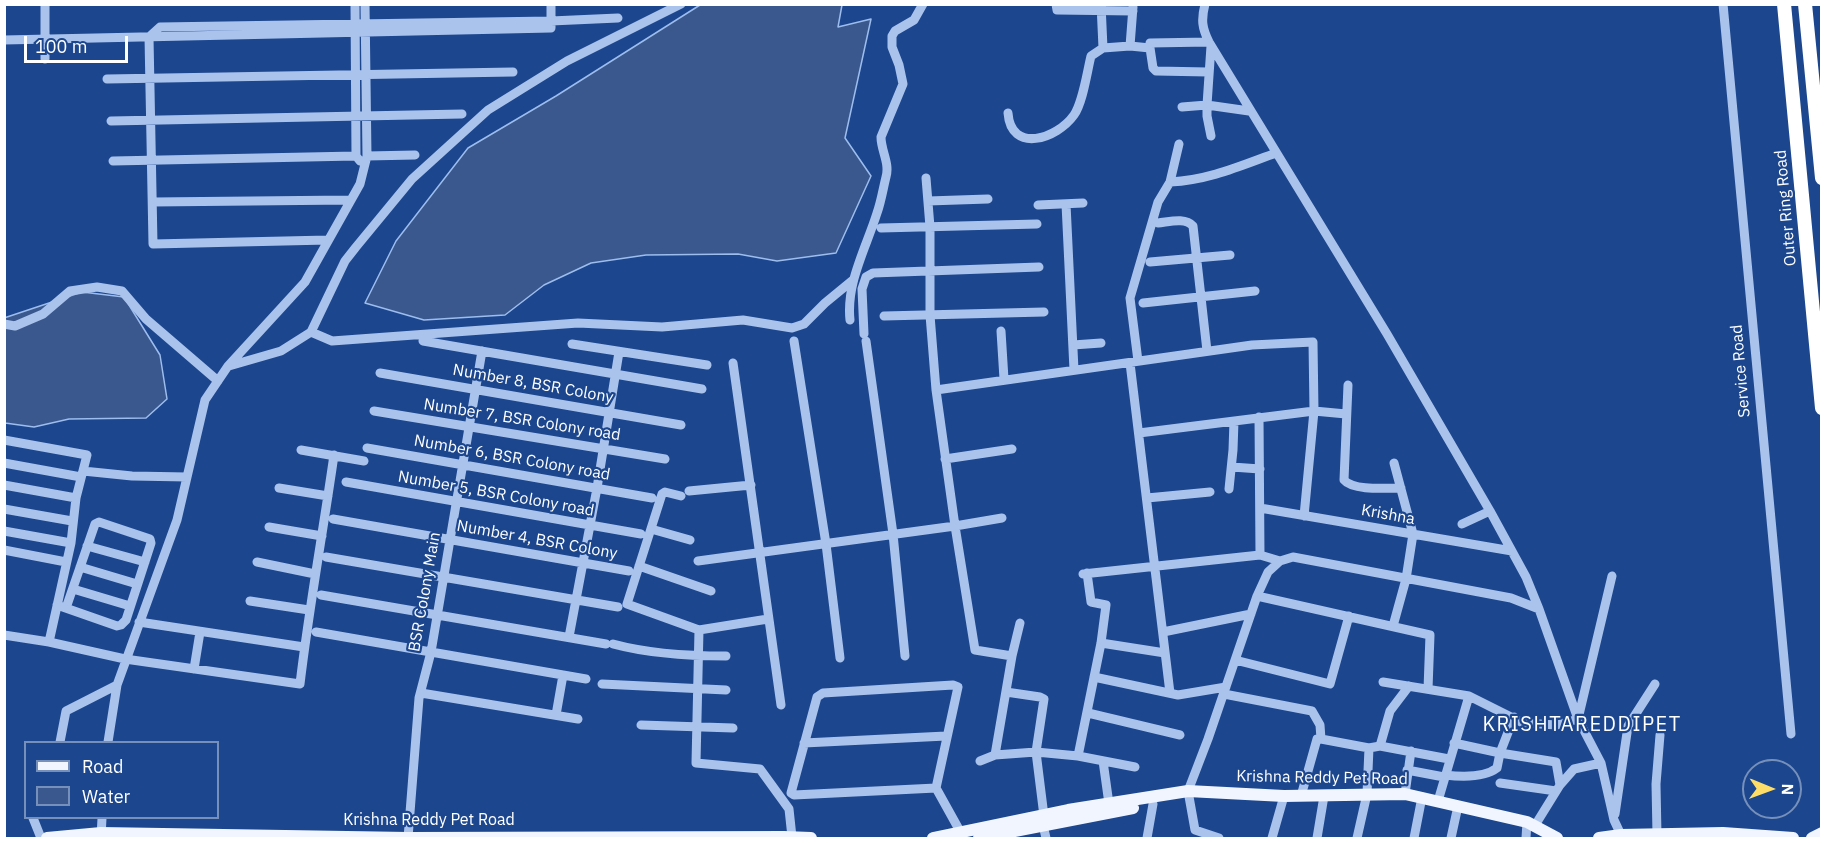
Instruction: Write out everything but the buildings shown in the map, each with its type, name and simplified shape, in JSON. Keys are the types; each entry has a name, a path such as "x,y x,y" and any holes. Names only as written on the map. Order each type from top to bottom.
{"highway":[{"name":"Outer Ring Road","path":"1784,4 1821,408"},
{"path":"1805,4 1821,178"}],"main road":[{"name":"Krishna Reddy Pet Road","path":"933,838 1166,802 1188,791"},
{"name":"Krishna Reddy Pet Road","path":"979,838 1110,804 1188,791 1284,796 1405,794 1530,824 1553,838"},
{"path":"1610,837 1724,833 1793,838"},
{"path":"1812,838 1821,833"},
{"name":"Krishna Reddy Pet Road","path":"47,838 101,836 811,838"}],"street":[{"path":"45,4 45,59"},
{"path":"108,741 117,685 177,520 205,400 228,366 305,282 360,184 365,160 361,115 360,28 355,4"},
{"path":"360,28 365,4"},
{"path":"551,4 551,21"},
{"path":"228,366 281,351 311,332 345,261 356,247 412,179 488,110 567,61 681,4"},
{"path":"850,320 853,280 877,214 887,176 888,166 882,137 903,84 899,64 892,47 892,36 895,31 914,20 923,4"},
{"path":"1056,4 1057,10 1133,8 1130,46"},
{"path":"1205,4 1203,30 1210,44 1387,334 1526,577 1578,719 1601,763 1614,820"},
{"name":"Service Road","path":"1723,4 1791,734"},
{"path":"1101,8 1103,48"},
{"path":"4,40 149,37 618,18"},
{"path":"149,37 153,244 328,240"},
{"path":"1208,72 1156,71 1153,68 1150,43 1210,44"},
{"path":"1210,44 1206,116 1212,136"},
{"path":"1008,113 1008,123 1018,135 1029,138 1046,137 1063,127 1076,114 1091,56 1103,48 1130,46 1150,48"},
{"path":"107,79 513,72"},
{"path":"1182,107 1207,105 1249,111"},
{"path":"111,121 462,114"},
{"path":"356,156 361,115"},
{"path":"1170,693 1139,433 1130,298 1158,202 1170,182 1179,144"},
{"path":"1170,182 1195,181 1215,176 1276,153"},
{"path":"113,161 356,156 365,160 415,155"},
{"path":"926,178 930,226 930,315 936,390 975,650 1012,656"},
{"path":"928,201 988,199"},
{"path":"153,202 350,201"},
{"path":"1038,205 1083,203"},
{"path":"1066,204 1074,370"},
{"path":"1158,223 1185,220 1193,226 1207,351"},
{"path":"881,228 1037,224"},
{"path":"1150,262 1230,255"},
{"path":"905,656 893,534 865,337 862,289 866,277 879,273 1039,267"},
{"path":"311,332 324,339 336,341 578,323 662,327 743,320 792,328 804,324 853,280"},
{"path":"4,324 15,326 43,314 70,291 97,287 122,291 146,319 218,381"},
{"path":"1143,303 1255,291"},
{"path":"884,316 1044,312"},
{"path":"1001,331 1004,379"},
{"path":"423,341 702,389"},
{"path":"794,341 826,544 840,658"},
{"path":"936,390 1252,345 1313,342 1314,411 1304,516"},
{"path":"1073,345 1101,343"},
{"path":"572,344 707,365"},
{"name":"BSR Colony Main","path":"408,838 419,698 431,652 482,351"},
{"path":"569,637 597,488 619,352"},
{"path":"733,363 781,705"},
{"name":"Number 8, BSR Colony","path":"380,373 681,425"},
{"path":"1348,385 1344,480 1347,484 1356,487 1401,488"},
{"name":"Number 7, BSR Colony road","path":"374,411 665,459"},
{"path":"1139,433 1314,411 1346,414"},
{"path":"1259,417 1260,555"},
{"path":"1229,489 1234,421"},
{"path":"4,440 87,455 72,521 62,607"},
{"name":"Number 6, BSR Colony road","path":"367,448 652,498"},
{"path":"945,459 1012,449"},
{"path":"301,450 364,461"},
{"path":"4,635 49,642 125,659 300,684 309,610 334,455"},
{"path":"4,463 82,474 187,477"},
{"path":"1393,626 1406,579 1413,534 1394,463"},
{"path":"1232,466 1260,469"},
{"name":"Number 5, BSR Colony road","path":"346,482 641,534"},
{"path":"4,485 76,498"},
{"path":"751,485 662,494 627,603 628,606 699,630 768,619"},
{"path":"279,488 328,496"},
{"path":"1147,498 1210,492"},
{"name":"Krishna","path":"1260,508 1512,551"},
{"path":"4,509 72,521"},
{"path":"1462,524 1490,511"},
{"path":"698,561 1002,518"},
{"name":"Number 4, BSR Colony","path":"333,519 629,571"},
{"path":"49,642 62,607 73,589 94,527 99,522 150,538 151,543 126,620 121,625 117,626 62,607"},
{"path":"269,527 322,536"},
{"path":"651,529 690,540"},
{"path":"4,531 71,543"},
{"path":"87,546 145,562"},
{"path":"4,550 66,562"},
{"path":"1078,756 1088,713 1106,606 1091,602 1084,574 1260,555 1280,561"},
{"path":"326,557 618,607"},
{"path":"1219,838 1195,830 1188,791 1257,596 1268,572 1280,561 1293,557 1518,600 1539,609"},
{"path":"257,562 315,574"},
{"path":"639,566 711,591"},
{"path":"80,567 137,584"},
{"path":"1578,719 1612,576"},
{"path":"1518,600 1526,577"},
{"path":"73,589 130,606"},
{"path":"321,595 610,644 638,651 726,656"},
{"path":"1257,596 1430,635 1428,689"},
{"path":"250,600 309,610"},
{"path":"1163,632 1251,614"},
{"path":"1235,660 1330,684 1349,616"},
{"path":"139,622 304,647"},
{"path":"995,755 1020,623"},
{"path":"699,630 696,763 760,769 789,810 792,837"},
{"path":"194,669 200,632"},
{"path":"316,632 586,679"},
{"path":"1101,643 1165,652"},
{"path":"556,715 563,675"},
{"path":"1094,676 1178,695 1225,690 1311,711 1320,725 1321,738"},
{"path":"1383,682 1469,696 1523,723 1557,725 1578,719"},
{"path":"602,684 726,690"},
{"path":"1610,837 1628,726 1655,684"},
{"path":"60,741 66,711 117,685"},
{"path":"936,788 794,795 791,793 817,697 823,693 953,685 958,687 936,788 961,833"},
{"path":"1380,746 1390,711 1409,686"},
{"path":"1006,692 1044,699 1036,752 1046,838"},
{"path":"422,693 578,719"},
{"path":"1438,801 1469,696"},
{"path":"1088,713 1180,735"},
{"path":"1407,770 1461,777 1491,773 1497,768 1500,753 1514,717"},
{"path":"641,725 733,728"},
{"path":"1657,835 1656,784 1660,735"},
{"path":"804,743 946,736"},
{"path":"1302,796 1317,739 1370,748 1380,746 1449,759"},
{"path":"1454,742 1500,753 1556,762 1558,788"},
{"path":"1357,838 1367,794 1370,748"},
{"path":"980,761 995,755 1036,752 1078,756 1135,767"},
{"path":"1405,794 1411,752"},
{"path":"1103,761 1110,804"},
{"path":"1526,838 1530,824 1574,769 1601,763"},
{"path":"1500,783 1558,788"},
{"path":"1272,838 1284,796"},
{"path":"1317,838 1324,796"},
{"path":"1414,838 1422,797"},
{"path":"1147,838 1153,804"},
{"path":"1451,838 1458,806"},
{"path":"33,819 41,838"},
{"path":"101,836 102,819"}],"water":[{"path":"700,5 842,5 838,27 871,19 845,138 871,176 836,253 777,261 738,254 646,255 591,263 544,285 505,315 424,320 365,303 396,241 468,148 556,96"},
{"path":"82,292 124,297 160,355 167,399 146,418 69,419 34,427 5,423 4,318"}],"district":[{"name":"KRISHTAREDDIPET","path":"1582,725"}]}
